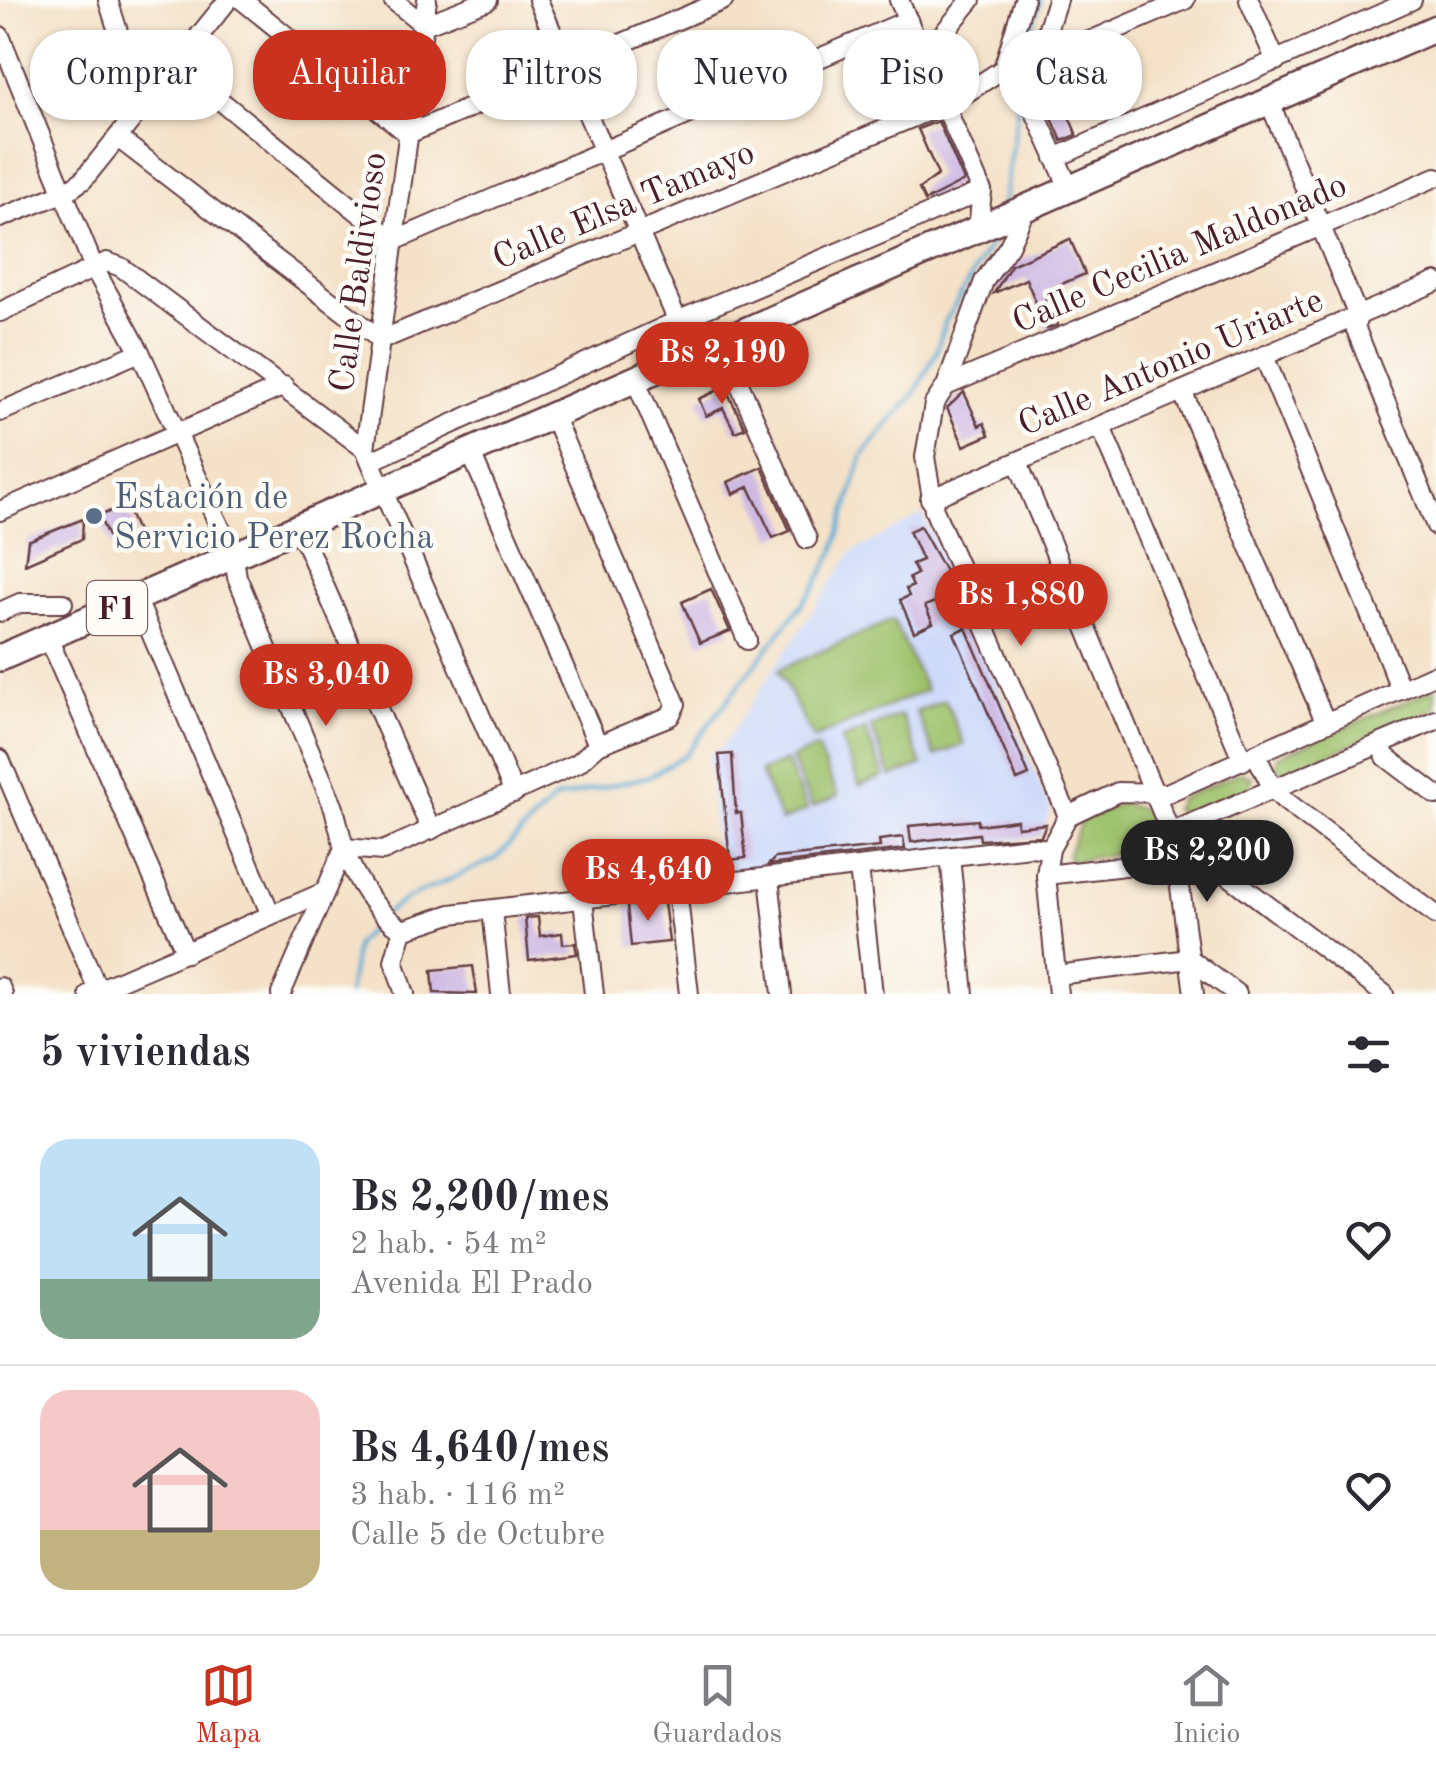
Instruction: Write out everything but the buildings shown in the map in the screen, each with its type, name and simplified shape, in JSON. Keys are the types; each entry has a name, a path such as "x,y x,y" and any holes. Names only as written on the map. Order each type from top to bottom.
{"highway":[{"name":"F1","path":"0,658 1436,28"}],"street":[{"path":"108,0 118,30"},
{"path":"204,30 228,0"},
{"path":"242,0 408,134 466,110"},
{"path":"393,0 424,25 488,0"},
{"name":"Calle Baldivioso","path":"368,455 427,0"},
{"path":"538,0 551,30"},
{"path":"637,38 724,0"},
{"path":"899,0 912,30"},
{"path":"946,30 971,0"},
{"name":"Calle Elsa Tamayo","path":"979,85 1003,69 1024,0"},
{"path":"1047,30 1057,0"},
{"path":"1115,30 1185,0"},
{"path":"1249,0 1276,61"},
{"path":"1055,158 1412,0"},
{"path":"233,110 394,241 908,20"},
{"path":"0,36 94,268 140,352 234,558 237,577 334,808 351,870 404,930"},
{"path":"1221,86 1235,116"},
{"path":"1268,101 1358,316 1355,327 1436,526"},
{"path":"0,218 66,192 84,180 130,120"},
{"path":"590,120 692,354"},
{"name":"Calle Elsa Tamayo","path":"382,340 640,234 901,120"},
{"path":"952,120 1009,246 984,281 946,386 934,404 925,457 930,499 1068,816"},
{"path":"1038,120 1070,190"},
{"path":"118,138 382,340"},
{"name":"Calle Cecilia Maldonado","path":"946,386 1436,177"},
{"path":"368,455 982,190"},
{"path":"0,312 107,262 121,266 284,386 368,455 386,488 514,793"},
{"name":"Calle Antonio Uriarte","path":"930,499 1436,282"},
{"path":"722,342 807,539"},
{"path":"0,412 140,352"},
{"path":"1264,356 1401,690"},
{"path":"635,379 747,640"},
{"path":"0,511 284,386"},
{"path":"1182,392 1326,723"},
{"path":"344,848 383,851 578,764 598,745 670,716 676,704 553,415"},
{"path":"1101,427 1250,758 1273,788 1436,914"},
{"path":"470,451 598,745"},
{"path":"1018,462 1157,792 1174,845 1194,994"},
{"path":"300,528 431,830"},
{"path":"137,600 271,915"},
{"path":"0,612 20,603 63,603"},
{"path":"48,638 186,953"},
{"path":"1058,994 1046,875 1050,849 1068,816 1118,792 1167,792 1436,674"},
{"path":"1046,875 1174,845 1273,788 1436,720"},
{"path":"1380,744 1386,757 1436,795"},
{"path":"0,760 94,992 322,893"},
{"path":"1174,845 1195,850 1384,994"},
{"path":"280,994 344,848"},
{"path":"405,994 394,961 404,930 433,917 950,857 1050,849"},
{"path":"950,857 964,994"},
{"path":"859,868 873,994"},
{"path":"769,878 782,994"},
{"path":"677,889 690,994"},
{"path":"584,900 594,994"},
{"path":"492,910 501,994"},
{"path":"1056,974 1190,959 1238,994"},
{"path":"0,986 3,994"}],"shaded area":[{"path":"923,514 1051,810 1040,837 718,877 708,755 721,748 852,552"}],"green space":[{"path":"893,620 926,690 813,739 778,670"},
{"path":"1436,688 1436,708 1286,773 1275,767 1278,756"},
{"path":"945,700 964,744 935,756 916,712"},
{"path":"901,715 922,765 891,777 871,727"},
{"path":"865,730 884,776 860,786 841,740"},
{"path":"817,748 838,796 812,807 791,759"},
{"path":"786,761 807,810 781,821 760,772"},
{"path":"1241,772 1252,777 1249,789 1187,816 1174,810 1179,799"},
{"path":"1121,803 1148,812 1154,830 1145,848 1071,862 1067,855 1082,820"}],"waterway":[{"path":"1003,206 1028,36 1041,0"},
{"path":"387,912 406,899 495,859 555,799 650,776 686,754 815,587 834,552 863,455 915,393 936,353 945,322 998,230"},
{"path":"348,994 356,944 380,918"}],"place":[{"name":"Estación de Servicio Perez Rocha","path":"94,516"}]}
